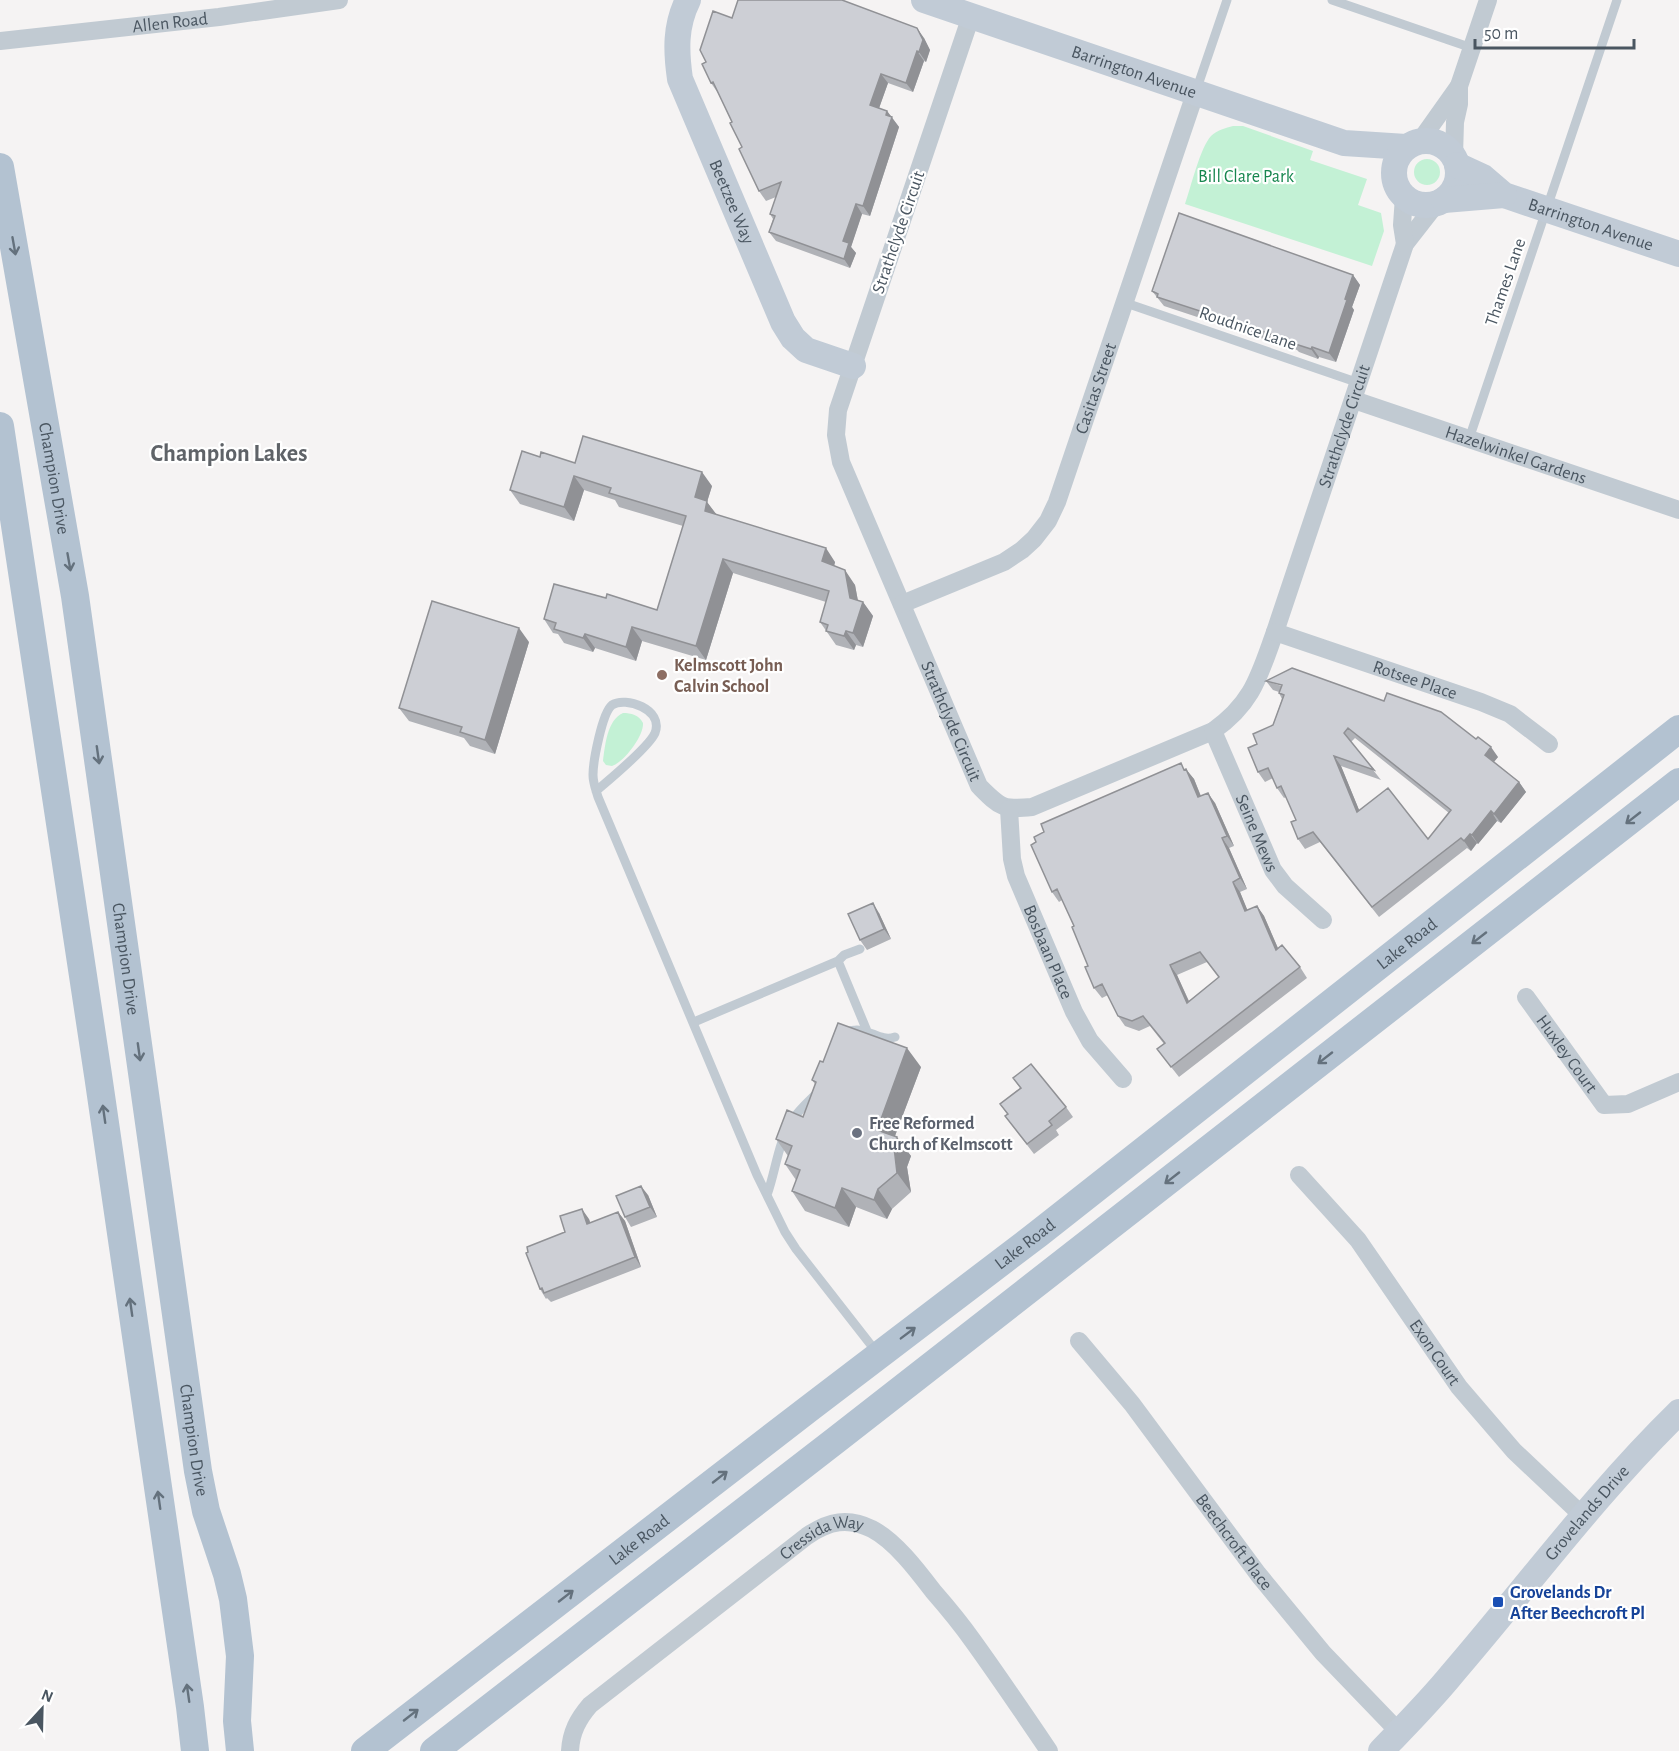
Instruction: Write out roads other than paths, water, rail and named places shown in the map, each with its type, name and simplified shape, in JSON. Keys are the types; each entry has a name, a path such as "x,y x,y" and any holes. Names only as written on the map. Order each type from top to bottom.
{"main road":[{"name":"Champion Drive","path":"0,167 75,596 198,1471 206,1511 233,1599 240,1656 237,1721 240,1751"},
{"path":"0,426 100,1087 195,1751"},
{"name":"Lake Road","path":"365,1751 1056,1220 1679,729"},
{"path":"434,1751 1679,782"},
{"path":"879,1355 903,1388"}],"street":[{"name":"Allen Road","path":"0,41 219,17 339,0"},
{"name":"Beetzee Way","path":"688,0 678,30 677,53 680,79 783,322 793,338 806,350 853,366"},
{"name":"Barrington Avenue","path":"924,0 1344,143 1413,144"},
{"path":"1459,86 1413,144 1400,154 1396,162 1399,188 1420,204 1441,201 1452,193 1456,184 1458,175 1455,122 1459,104 1459,86 1488,0"},
{"name":"Strathclyde Circuit","path":"971,16 853,366 838,415 836,435 840,462 980,786 993,800 1009,809 1032,807 1213,731 1228,720 1242,705 1256,685 1275,632 1405,244 1441,201"},
{"name":"Casitas Street","path":"902,604 1004,562 1034,539 1048,521 1057,502 1126,303 1196,91"},
{"path":"1413,144 1430,141 1439,144 1448,149 1456,161"},
{"name":"Barrington Avenue","path":"1344,143 1399,188"},
{"name":"Barrington Avenue","path":"1456,161 1483,177 1504,195 1679,254"},
{"name":"Strathclyde Circuit","path":"1399,188 1405,244"},
{"name":"Barrington Avenue","path":"1441,201 1504,195"},
{"name":"Hazelwinkel Gardens","path":"1356,392 1469,439 1679,510"},
{"name":"Rotsee Place","path":"1275,632 1481,702 1510,714 1549,744"},
{"name":"Seine Mews","path":"1213,731 1273,870 1285,886 1323,920"},
{"name":"Bosbaan Place","path":"1009,809 1009,836 1014,868 1052,960 1074,1012 1090,1041 1123,1079"},
{"name":"Huxley Court","path":"1526,997 1604,1106 1628,1104 1679,1082"},
{"name":"Exon Court","path":"1299,1175 1359,1240 1460,1387 1514,1451 1584,1517"},
{"name":"Beechcroft Place","path":"1079,1341 1132,1404 1258,1574 1323,1653 1400,1732"},
{"name":"Grovelands Drive","path":"1381,1751 1451,1676 1584,1517 1653,1438 1679,1412"},
{"name":"Cressida Way","path":"570,1751 574,1728 579,1717 590,1705 807,1536 827,1524 838,1522 861,1525 873,1530 894,1546 916,1569 972,1640 1049,1751"}],"lane":[{"path":"1196,91 1227,0"},
{"path":"1332,0 1472,48"},
{"name":"Thames Lane","path":"1469,439 1617,0"},
{"name":"Roudnice Lane","path":"1126,303 1356,392"},
{"path":"596,791 653,737 657,721 652,712 629,703 615,704 607,711 595,755 593,776 596,791 767,1195 785,1232 879,1355"},
{"path":"693,1022 838,961 844,955 860,949"},
{"path":"838,961 867,1031"},
{"path":"842,1039 844,1034 854,1029 867,1031 886,1039 895,1037"},
{"path":"767,1195 779,1152 793,1118 825,1082"}],"place":[{"name":"Kelmscott John Calvin School","path":"662,675"},
{"name":"Free Reformed Church of Kelmscott","path":"857,1133"},
{"name":"Grovelands Dr After Beechcroft Pl","path":"1498,1602"}],"district":[{"name":"Champion Lakes","path":"229,453"}],"park label":[{"name":"Bill Clare Park","path":"1246,176"}]}
